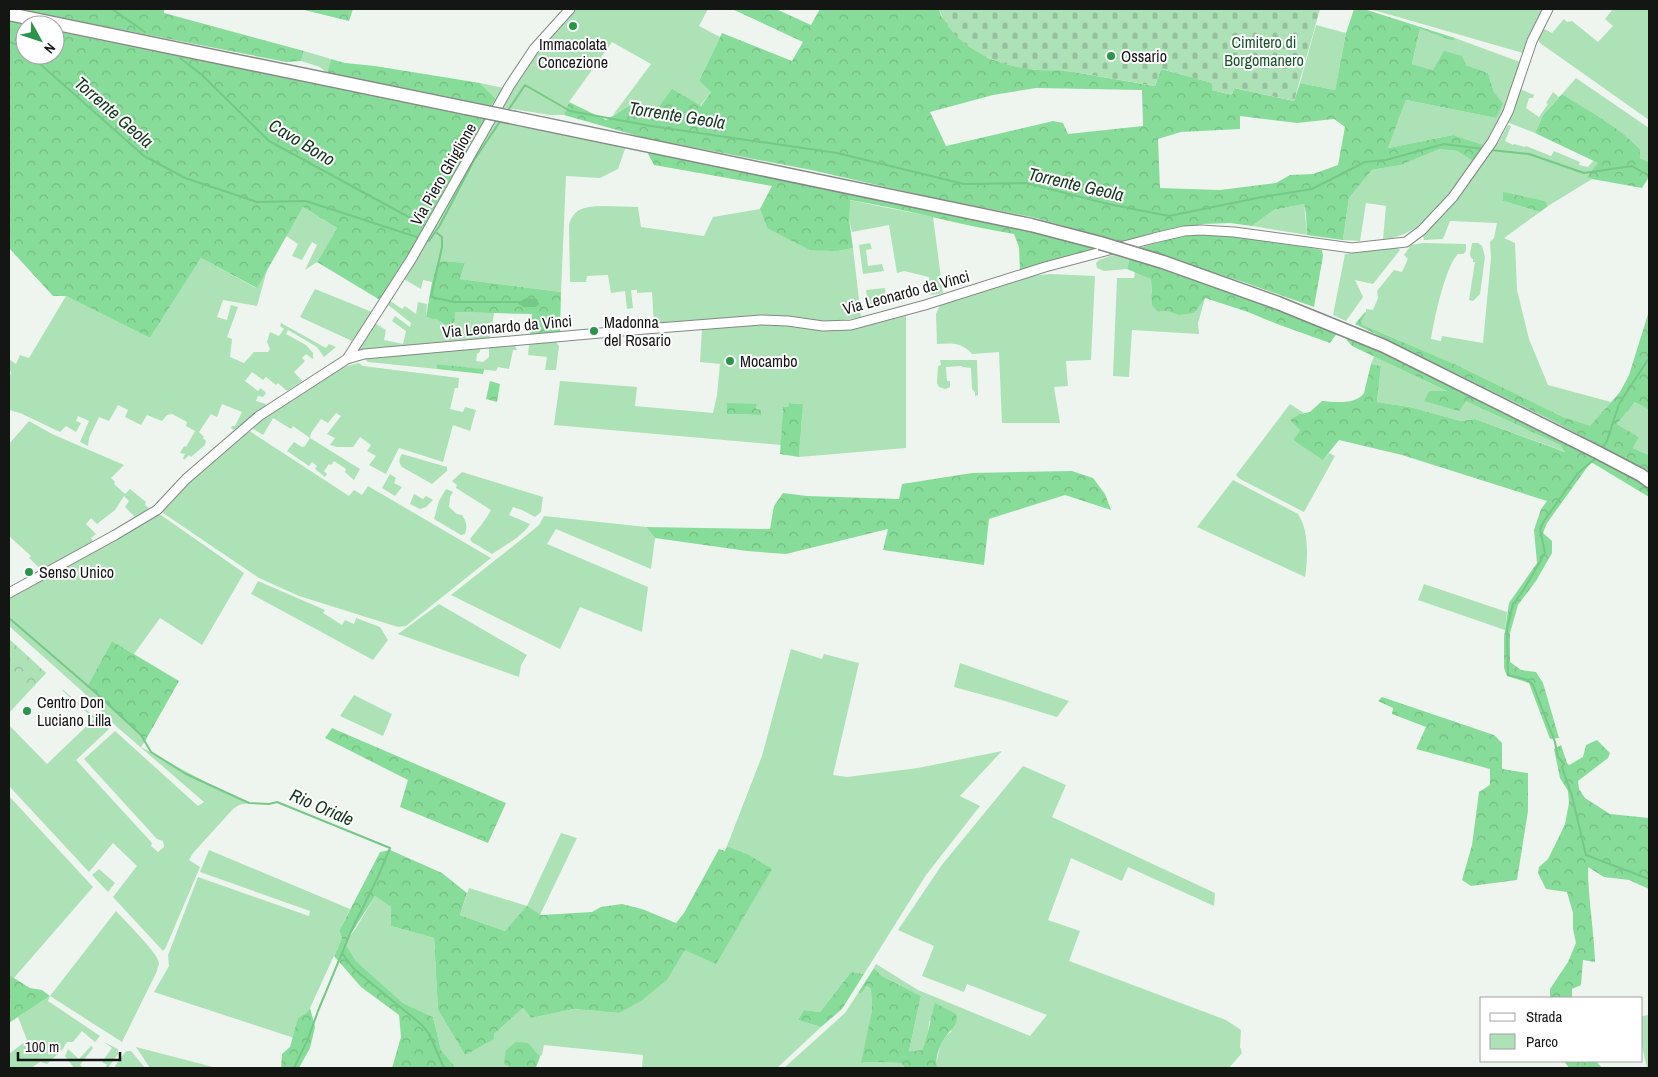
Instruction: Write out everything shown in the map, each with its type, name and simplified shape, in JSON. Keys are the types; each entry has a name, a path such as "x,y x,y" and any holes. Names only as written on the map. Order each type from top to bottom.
{"highway":[{"path":"9,14 1021,222 1100,243 1163,262 1312,316 1384,346 1641,475 1649,481"}],"street":[{"name":"Via Piero Ghiglione","path":"347,359 412,258 510,85 534,49 570,9"},
{"name":"Via Leonardo da Vinci","path":"9,593 116,535 157,510 186,479 259,416 347,359 364,354 751,321 788,321 823,326 852,325 925,305 1045,267 1184,231 1234,232 1352,248 1399,243 1412,238 1422,230 1453,197 1488,149 1508,112 1532,41 1548,9"}],"green space":[{"path":"16,9 164,9 164,13 304,51 301,61 286,62 65,19 65,15 47,15"},
{"path":"300,9 353,9 349,21"},
{"path":"577,9 708,9 699,26 720,37 699,81 711,92 700,106 627,107 613,115 651,64 612,42 569,102 564,115 550,115 501,107 544,42"},
{"path":"732,9 776,9 811,25 820,9 939,9 941,16 988,58 1009,65 1037,70 1062,70 1155,86 1161,69 1213,83 1212,90 1232,95 1234,88 1294,101 1300,83 1335,90 1346,33 1354,9 1364,9 1455,38 1453,41 1420,29 1412,64 1433,70 1444,51 1462,56 1466,65 1488,73 1494,92 1503,104 1496,118 1406,100 1388,148 1453,135 1484,145 1473,161 1457,151 1440,149 1401,165 1372,170 1349,198 1343,240 1307,235 1304,204 1274,210 1252,226 1230,223 1203,224 1154,233 1123,243 1036,218 930,197 811,170 645,138 564,115 569,102 606,120 627,107 658,108 672,89 701,106 711,92 699,81 722,33 792,61 803,42","holes":["1036,88 1142,90 1143,126 1068,134 1063,123 1053,121 946,146 930,112 993,95","1240,116 1297,123 1334,119 1345,127 1338,165 1313,174 1290,175 1276,183 1220,190 1160,188 1158,139 1181,132 1240,129"]},
{"name":"Cimitero di Borgomanero","path":"939,9 1320,9 1294,101 1234,88 1232,95 1212,90 1212,83 1161,69 1155,86 1076,73 1008,65 993,60 966,45 946,23"},
{"path":"1370,9 1545,9 1523,53"},
{"path":"1613,9 1649,9 1649,120 1539,41 1538,36 1542,28 1552,33 1564,19 1567,22 1572,21 1598,42 1613,26 1605,19"},
{"path":"9,21 15,22 15,65 65,65 65,33 486,119 410,255 380,300 317,262 337,228 303,207 257,288 201,258 150,338 66,296 53,296 9,248"},
{"path":"1316,25 1346,33 1335,90 1300,83"},
{"path":"1420,29 1453,41 1455,38 1520,62 1506,106 1484,145 1453,135 1388,148 1406,100 1496,118 1494,92 1488,73 1466,65 1433,70 1412,64"},
{"path":"304,51 331,59 327,73 320,67 301,61"},
{"path":"331,59 345,63 480,83 496,99 491,106 341,77 327,73"},
{"path":"1576,78 1649,128 1649,162 1640,158 1640,149 1622,133 1562,94"},
{"path":"480,83 504,88 496,99"},
{"path":"1520,89 1534,95 1533,98 1529,98 1526,108 1539,117 1548,104 1546,103 1553,92 1559,97 1543,115 1535,133 1507,122"},
{"path":"1562,94 1613,126 1640,149 1640,158 1649,162 1649,177 1642,188 1587,177 1598,163 1535,133 1543,115"},
{"path":"492,121 626,146 618,169 600,178 566,176 561,292 460,279 465,263 444,261 437,262 432,282 423,280 421,289 402,278"},
{"path":"1508,125 1511,126 1505,141 1513,145 1526,146 1551,156 1554,151 1580,162 1579,165 1588,167 1594,160 1599,163 1588,177 1592,179 1548,206 1545,201 1503,193 1503,201 1540,212 1504,238 1515,243 1517,290 1529,339 1548,385 1611,402 1590,427 1563,417 1457,365 1363,325 1361,322 1366,309 1373,310 1378,298 1377,291 1394,270 1402,272 1408,259 1404,255 1411,245 1423,243 1466,244 1466,251 1463,254 1458,254 1449,270 1441,294 1431,339 1441,341 1442,336 1483,343 1491,258 1490,242 1494,238 1497,223 1450,221 1443,239 1424,240 1423,235 1459,195 1496,142 1498,143"},
{"path":"1440,149 1457,151 1473,161 1446,199 1424,222 1411,231 1397,237 1383,239 1386,206 1366,203 1360,241 1343,240 1349,198 1372,170 1401,165"},
{"path":"647,152 798,181 815,188 846,192 974,218 1037,232 1100,250 1020,271 1019,247 1014,234 850,200 849,219 853,248 838,251 810,250 767,228 760,209 772,186 654,165"},
{"path":"1503,192 1545,201 1548,206 1540,212 1503,201"},
{"path":"849,200 933,217 943,293 931,295 929,277 904,271 897,273 889,225 852,232 849,219"},
{"path":"1304,204 1307,235 1252,226 1274,210"},
{"path":"602,206 638,207 641,227 704,236 713,217 760,209 767,228 838,251 853,248 861,317 831,322 808,322 761,316 654,325 652,292 637,293 637,290 631,290 633,308 627,309 625,291 611,293 608,275 587,276 586,282 570,282 569,225 571,219 581,209"},
{"path":"303,207 337,228 317,262 305,270 317,245 312,242 302,260 292,256 298,244 286,236"},
{"path":"1229,234 1322,250 1323,256 1314,307 1139,248 1179,236"},
{"path":"870,243 872,249 866,250 868,266 882,264 884,271 863,274 859,245"},
{"path":"1472,243 1478,243 1482,246 1485,257 1480,294 1473,301 1469,300 1475,262 1473,262 1470,254"},
{"path":"1396,247 1400,250 1373,284 1355,280 1363,297 1346,321 1333,315 1345,254"},
{"path":"1116,254 1130,257 1127,269 1104,271 1097,268 1096,263 1099,260"},
{"path":"1130,257 1235,291 1338,332 1330,343 1205,298 1194,313 1178,315 1167,311 1158,312 1152,305 1151,279 1127,269"},
{"path":"201,258 256,288 267,270 257,306 223,300 217,317 227,320 231,305 238,307 227,337 232,339 230,357 244,363 254,352 268,352 270,349 267,342 270,332 279,336 284,329 280,326 281,323 326,348 329,344 336,347 324,357 317,347 288,330 286,334 306,345 313,353 313,359 306,354 302,358 305,361 294,372 302,381 287,391 278,383 276,385 266,377 263,380 252,372 245,381 258,391 261,388 266,393 263,397 258,396 256,401 266,404 265,406 234,430 231,428 235,426 242,412 222,404 217,417 211,414 199,432 206,441 205,445 191,457 189,455 184,460 185,454 180,453 184,446 186,447 195,431 186,426 187,422 172,414 167,415 162,421 147,415 141,425 125,417 128,410 118,405 109,421 99,417 89,438 88,446 80,442 89,421 78,416 76,421 81,423 76,432 66,426 60,432 20,413 9,410 9,377 11,373 9,359 16,364 20,355 29,358 66,296 150,338"},
{"path":"437,262 465,263 460,279 561,292 560,334 530,336 532,314 455,312 454,323 445,325 438,320 426,317"},
{"path":"1135,271 1151,279 1151,291 1158,312 1167,311 1178,315 1205,298 1198,323 1199,334 1132,330 1129,377 1113,376 1117,278 1134,278"},
{"path":"1050,274 1095,276 1091,360 1066,361 1068,386 1054,387 1060,423 1002,423 999,352 972,354 960,345 937,344 936,314 941,303 1031,276"},
{"path":"885,288 886,302 879,307 869,309 866,290"},
{"path":"315,289 372,312 352,341 300,317"},
{"path":"389,300 402,309 405,306 416,314 418,302 427,304 426,317 438,320 445,325 455,312 494,313 490,339 358,352 357,347 373,322 386,330 384,340 403,344 406,331 392,321 395,316 410,327 411,323 387,304"},
{"path":"1649,311 1649,410 1635,402 1617,424 1639,437 1633,448 1649,455 1649,471 1551,420 1355,324 1365,312 1361,322 1363,325 1457,365 1563,417 1590,426 1620,392 1629,375"},
{"path":"906,316 906,448 799,457 803,404 789,403 789,406 783,407 781,445 554,425 560,381 637,387 635,406 713,413 720,364 700,362 702,329 766,325 834,329 857,327","holes":["757,404 756,410 760,415 727,414"]},
{"path":"1343,334 1364,342 1588,451 1649,487 1649,497 1591,462 1547,523 1543,533 1552,541 1552,553 1536,581 1518,605 1510,633 1510,662 1521,670 1536,672 1543,683 1559,738 1550,739 1529,683 1507,676 1504,668 1504,637 1509,603 1537,563 1534,530 1541,509 1547,501 1402,455 1339,440 1323,460 1293,440 1300,430 1290,420 1300,414 1310,412 1322,401 1345,402 1360,397 1364,393 1371,364 1381,366 1377,402 1410,407 1461,421 1475,419 1565,452 1560,445 1466,401 1459,411 1424,401 1429,391 1447,391 1352,346"},
{"path":"556,342 559,346 556,370 545,370 547,357 528,355 529,344"},
{"path":"515,346 517,350 513,350 509,369 498,367 496,371 437,364 437,369 368,362 365,359 480,348 476,361 483,362 489,357 489,347"},
{"path":"1374,356 1449,392 1429,391 1425,401 1465,400 1560,445 1566,452 1475,419 1461,421 1410,407 1377,402 1381,366 1371,364"},
{"path":"940,360 977,360 978,395 975,396 975,392 972,389 971,368 962,366 946,367 947,381 950,381 950,387 945,389 939,387 937,383 938,366 941,365"},
{"path":"359,363 363,366 459,378 458,388 455,388 450,409 463,412 465,407 476,410 470,431 453,425 443,462 399,448 386,474 369,465 376,456 367,451 371,445 360,437 353,447 330,445 335,438 327,434 341,416 336,413 328,423 321,419 311,433 310,438 293,426 291,429 273,418 263,435 250,427 340,368"},
{"path":"437,364 484,369 483,374 437,369"},
{"path":"490,381 500,384 497,402 486,399"},
{"path":"1635,402 1649,410 1649,455 1633,448 1639,437 1617,424"},
{"path":"727,403 757,404 756,409 761,410 761,415 727,414"},
{"path":"789,403 803,404 799,457 780,454 783,407 789,406"},
{"path":"1290,404 1304,413 1300,414 1300,430 1293,440 1324,459 1329,453 1335,456 1304,512 1240,479 1236,475"},
{"path":"29,421 52,434 124,465 111,478 115,482 114,484 125,494 130,489 146,502 145,505 150,509 136,518 125,507 129,501 124,496 115,510 97,524 91,518 86,524 96,534 91,538 94,543 43,571 29,558 31,556 9,536 9,444"},
{"path":"248,430 349,496 354,490 362,495 368,486 491,558 406,626 398,627 299,596 259,578 160,511 186,483"},
{"path":"310,438 360,469 354,480 345,472 346,469 334,461 324,471 327,474 325,477 315,469 317,466 312,462 309,466 287,451 294,442 302,447 305,446"},
{"path":"402,454 447,467 447,471 432,484 402,467 399,461"},
{"path":"1072,471 1093,478 1105,494 1111,510 1065,495 989,519 984,565 883,550 888,529 786,554 747,551 655,538 646,527 770,529 774,506 783,493 807,496 899,499 902,484 972,473"},
{"path":"462,472 543,497 541,512 535,517 513,507 509,515 530,524 518,537 492,554 470,539 491,510 456,488 457,485 452,481"},
{"path":"390,474 396,478 394,483 402,487 395,496 382,488"},
{"path":"1233,480 1298,514 1306,536 1307,561 1305,577 1197,527"},
{"path":"446,489 453,492 450,497 449,507 457,514 462,515 466,528 465,534 461,535 434,519 439,501"},
{"path":"414,494 423,499 426,496 433,500 426,507 420,509 410,504"},
{"path":"158,513 244,573 202,645 160,618 134,654 112,641 88,685 141,735 145,741 141,747 224,792 249,803 239,805 233,809 193,853 189,860 200,867 163,951 113,897 137,866 113,843 89,872 9,786 9,725 47,764 94,719 62,689 109,729 76,760 152,843 151,846 158,852 164,847 163,841 157,839 84,759 115,731 198,806 204,802 116,726 83,692 9,626 9,596 118,538"},
{"path":"544,516 646,527 655,538 651,569 556,529 547,544 648,587 642,632 580,607 560,649 451,595 539,525"},
{"path":"258,581 325,610 323,613 342,625 345,620 354,624 356,618 380,627 388,640 373,660 251,594"},
{"path":"1424,584 1507,612 1505,630 1418,600"},
{"path":"439,604 527,655 521,665 519,677 398,634"},
{"path":"9,639 46,673 9,713"},
{"path":"9,639 46,673 30,690 9,670"},
{"path":"112,641 179,681 145,741 88,685"},
{"path":"791,649 822,659 824,654 859,663 833,775 847,777 918,768 1002,751 960,796 980,806 926,875 864,974 851,972 820,1012 804,1010 798,1020 821,1027 777,1068 642,1068 643,1055 544,1045 542,1055 539,1057 536,1067 456,1068 441,1050 433,1017 403,1003 356,961 345,943 375,896 391,907 391,926 434,938 438,1010 465,1055 494,1034 523,1008 531,1018 574,1009 619,1013 668,979 747,854 727,846 762,756"},
{"path":"960,663 1069,701 1057,717 954,687"},
{"path":"354,695 392,714 383,736 340,716"},
{"path":"1382,697 1494,735 1502,743 1502,769 1528,773 1528,811 1517,880 1471,886 1462,880 1472,845 1479,792 1490,785 1490,769 1416,749 1426,727 1392,714 1393,708 1378,701"},
{"path":"332,728 506,803 488,843 400,807 408,780 325,738"},
{"path":"1597,740 1610,753 1608,758 1578,781 1579,789 1585,798 1610,814 1649,818 1649,889 1629,880 1604,877 1588,867 1595,962 1583,960 1581,985 1572,989 1572,997 1550,997 1550,989 1568,962 1576,943 1573,929 1573,913 1567,892 1546,889 1538,873 1539,867 1548,859 1565,824 1569,803 1568,791 1560,778 1554,749 1561,745 1569,765 1583,757 1586,745"},
{"path":"1023,766 1066,785 1052,817 1215,893 1214,906 1128,867 1122,881 1071,858 1048,920 1080,931 1069,961 1226,1020 1241,1030 1240,1047 1242,1053 1229,1068 937,1068 940,1048 945,1038 952,1031 929,1021 928,1038 922,1050 909,1051 921,996 882,976 874,968 876,964 918,990 1030,1036 1047,1015 967,984 964,992 922,976 934,946 898,930 941,866"},
{"path":"9,796 93,887 13,979 9,975"},
{"path":"561,833 577,838 540,915 527,907 505,931 460,915 469,888 527,906"},
{"path":"727,846 747,854 772,869 716,964 685,950 668,979 641,1001 619,1013 574,1009 531,1018 523,1008 494,1034 494,1039 465,1055 438,1010 434,938 391,926 391,907 375,896 345,943 356,961 403,1003 433,1017 441,1050 456,1068 392,1068 401,1037 399,1015 361,987 334,956 342,938 339,931 380,852 390,850 442,873 467,893 460,915 505,931 527,906 541,915 592,912 601,907 622,904 642,909 676,923 684,913 719,849 725,851"},
{"path":"209,850 350,909 339,931 342,938 310,1008 298,1018 294,1038 154,992 169,966 168,955 198,877 309,916 310,911 200,872"},
{"path":"99,869 115,883 108,892 92,875"},
{"path":"116,911 153,952 159,963 157,971 122,1042 50,996"},
{"path":"874,968 882,976 921,996 909,1051 922,1050 935,1003 956,1014 956,1023 938,1051 937,1068 905,1068 901,1063 861,1063 872,1010 871,989 866,986 861,994 858,993"},
{"path":"851,972 864,974 842,1009 821,1027 798,1020 804,1010 820,1012"},
{"path":"9,975 30,988 42,990 50,996 9,1023"},
{"path":"865,986 871,989 872,1010 862,1063 901,1063 905,1068 784,1068 845,1013 858,993 861,994"},
{"path":"50,996 48,1001 100,1036 95,1042 82,1031 73,1042 67,1042 62,1050 47,1064 40,1062 31,1068 9,1068 9,1054 27,1040 18,1017"},
{"path":"310,1008 315,1027 310,1048 299,1068 281,1068 282,1054 290,1047 298,1018"},
{"path":"1649,1015 1649,1068 1647,1068 1643,1050 1643,1016"},
{"path":"104,1042 118,1049 118,1054 108,1068 105,1068 107,1065 102,1062 112,1048"},
{"path":"516,1042 528,1043 540,1057 536,1067 520,1069 504,1064 506,1050"},
{"path":"91,1046 93,1048 80,1065 83,1068 74,1068 65,1056 68,1049 79,1059"},
{"path":"136,1047 217,1068 150,1068"},
{"path":"126,1051 131,1051 145,1068 118,1068 115,1066"},
{"path":"1565,1062 1597,1062 1602,1068 1569,1068"}],"shaded area":[{"path":"526,298 537,299 539,304 536,307 524,307 519,304 519,302"}],"waterway":[{"name":"Cavo Bono","path":"112,9 145,32"},
{"name":"Torrente Geola","path":"9,42 15,44"},
{"name":"Cavo Bono","path":"180,58 202,75 269,141 427,227"},
{"name":"Torrente Geola","path":"41,65 144,156 185,178 257,202 306,201 417,237"},
{"name":"Torrente Geola","path":"507,112 525,85 570,111 651,126 837,153 964,184 1026,183 1108,204 1169,216 1312,189 1365,162 1386,160 1444,144 1483,149"},
{"name":"Torrente Geola","path":"429,241 440,225 474,160 501,120"},
{"name":"Torrente Geola","path":"1491,150 1529,154 1584,173 1632,166 1649,176"},
{"name":"Cavo Bono","path":"437,233 442,237 442,247 431,297 454,302 519,302"},
{"name":"Torrente Geola","path":"1601,450 1607,441 1619,404 1649,358"},
{"name":"Torrente Geola","path":"1570,791 1562,767 1564,764 1558,757 1555,742 1533,685 1528,680 1508,675 1507,629 1513,604 1523,591 1545,553 1540,529 1544,521 1578,473 1596,458"},
{"name":"Rio Oriale","path":"9,618 96,693 141,735 151,752 186,774 249,803 269,804 277,802 390,848 352,929 308,1039 294,1068"},
{"name":"Torrente Geola","path":"1571,792 1586,855 1649,879"},
{"path":"342,953 354,969 422,1025 429,1034 444,1068"}],"place":[{"name":"Immacolata Concezione","path":"573,26"},
{"name":"Ossario","path":"1111,56"},
{"name":"Madonna del Rosario","path":"594,331"},
{"name":"Mocambo","path":"730,361"},
{"name":"Senso Unico","path":"29,572"},
{"name":"Centro Don Luciano Lilla","path":"27,711"}]}
